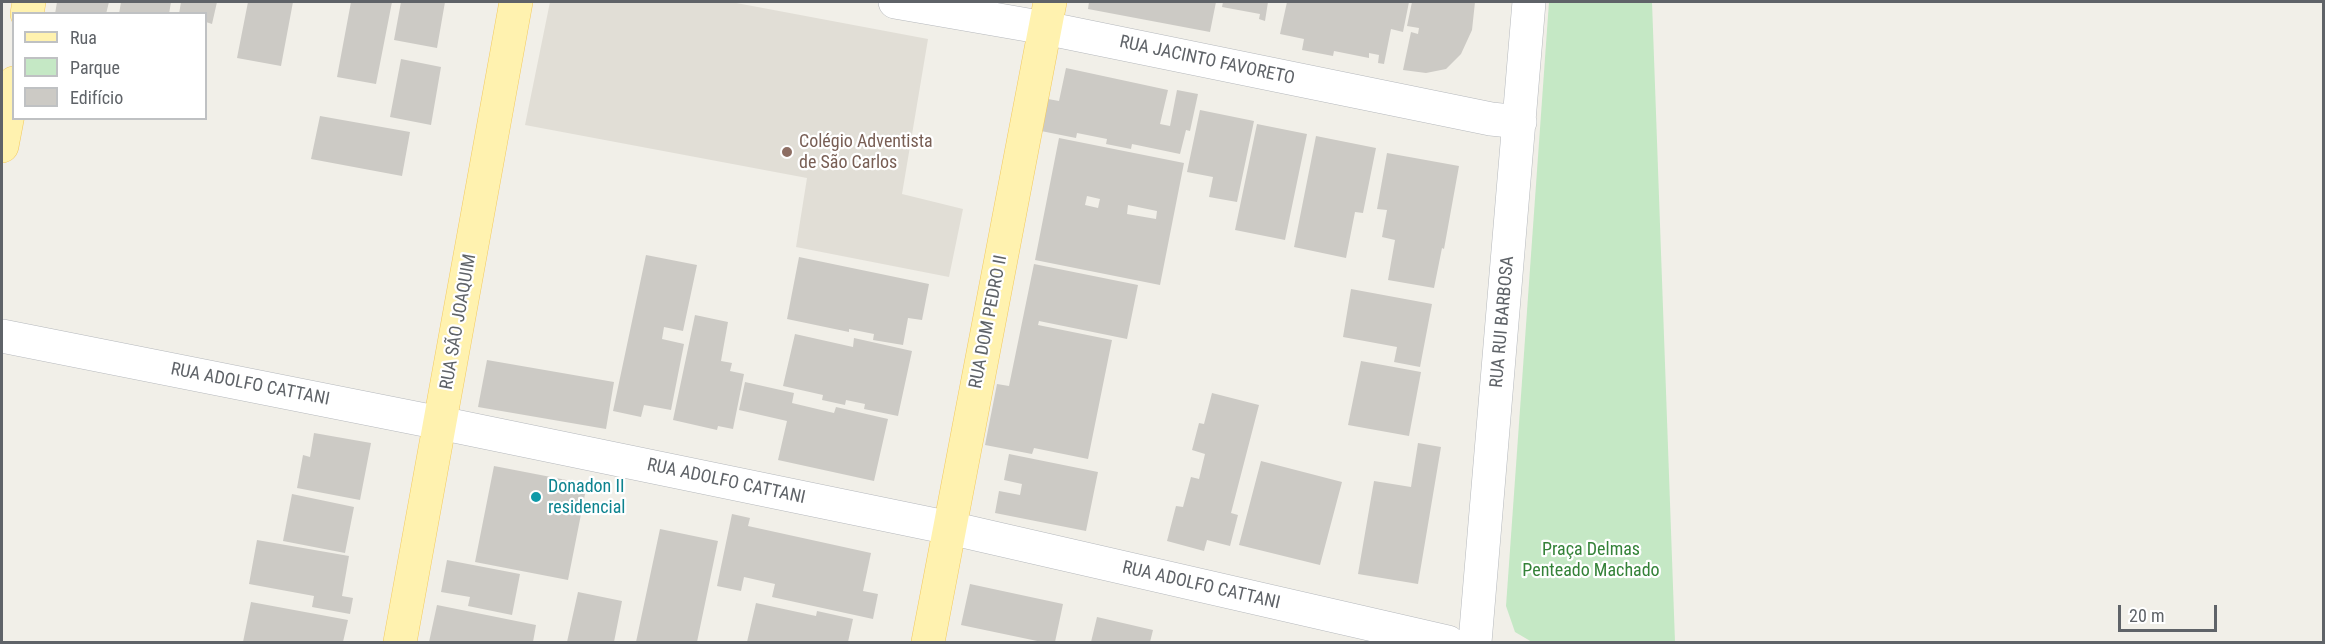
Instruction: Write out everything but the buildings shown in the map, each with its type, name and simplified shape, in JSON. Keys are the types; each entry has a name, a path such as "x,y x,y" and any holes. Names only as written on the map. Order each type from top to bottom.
{"main road":[{"name":"RUA SÃO JOAQUIM","path":"400,642 516,2"},
{"name":"RUA DOM PEDRO II","path":"928,642 1047,15"},
{"path":"2,146 12,94"}],"street":[{"name":"RUA JACINTO FAVORETO","path":"895,2 1047,15 1491,119 1520,122"},
{"name":"RUA RUI BARBOSA","path":"1474,642 1529,2"},
{"name":"RUA ADOLFO CATTANI","path":"2,336 950,528 1448,642"}],"shaded area":[{"name":"Colégio Adventista de São Carlos","path":"550,2 731,2 928,39 902,194 963,209 949,277 796,247 807,178 525,125"}],"green space":[{"name":"Praça Delmas Penteado Machado","path":"1549,2 1652,2 1675,642 1532,642 1515,632 1506,606"}],"place":[{"name":"Colégio Adventista de São Carlos","path":"787,152"},
{"name":"Donadon II residencial","path":"536,497"}]}
